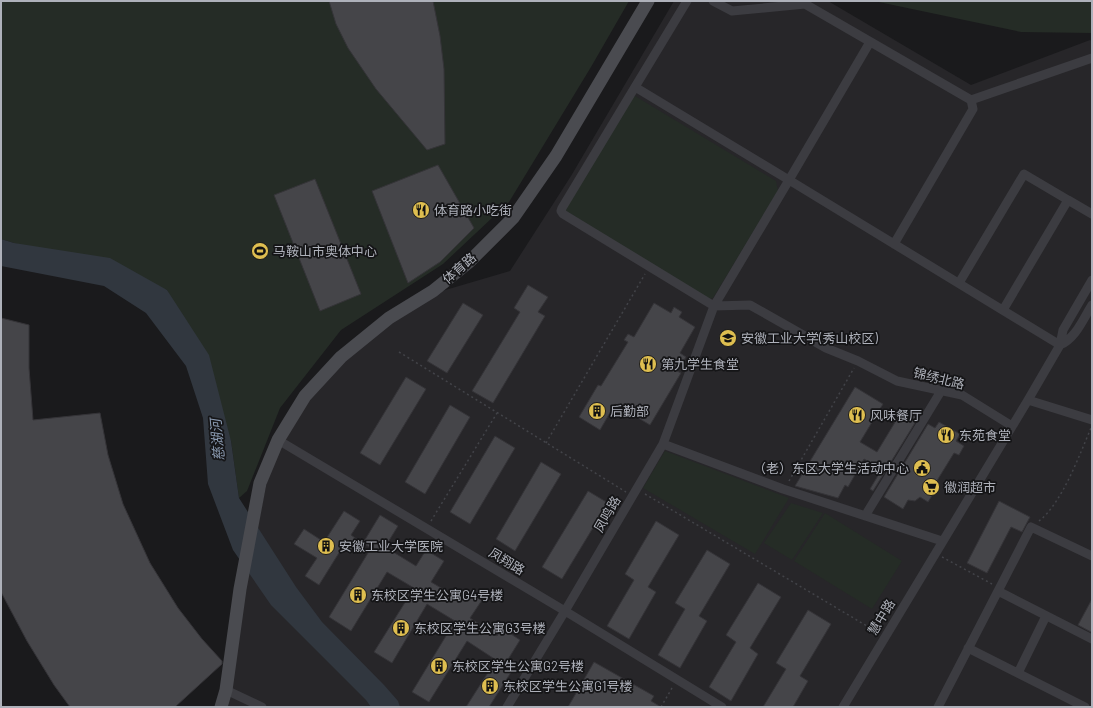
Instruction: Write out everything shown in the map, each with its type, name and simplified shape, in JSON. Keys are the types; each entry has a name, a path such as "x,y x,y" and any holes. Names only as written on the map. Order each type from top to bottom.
{"street":[{"name":"体育路","path":"220,707 226,690 240,590 260,483 278,440 305,396 341,357 389,318 433,291 469,262 513,218 556,156 648,1"},
{"path":"687,1 561,211 563,214 714,306"},
{"path":"713,1 732,11 805,4 971,100 974,109 894,244"},
{"name":"凤鸣路","path":"507,707 663,444 714,306 870,42"},
{"path":"971,100 1092,58"},
{"path":"635,87 1060,345"},
{"path":"959,283 1024,174 1092,214"},
{"path":"1003,310 1068,200"},
{"path":"1060,345 1064,330 1092,280"},
{"name":"锦绣北路","path":"714,306 750,305 826,348 858,361 897,381 962,395 1012,426"},
{"path":"1060,345 1075,332 1092,305"},
{"name":"慧中路","path":"843,707 1060,345"},
{"path":"865,516 941,391"},
{"path":"1028,400 1092,420"},
{"name":"凤翔路","path":"278,440 427,528 722,707"},
{"path":"663,444 783,489 942,541"},
{"path":"938,707 1031,527 1092,556"},
{"path":"998,591 1092,640"},
{"path":"1018,673 1046,616"},
{"path":"968,648 1085,707"},
{"path":"226,690 262,707"}],"path":[{"path":"546,443 649,267"},
{"path":"399,352 546,443 885,636"},
{"path":"783,489 858,361"},
{"path":"427,528 497,413"},
{"path":"1031,527 1048,514 1056,503 1080,454 1092,425"},
{"path":"942,556 994,585 998,591"},
{"path":"661,707 678,679"}],"shaded area":[{"name":"马鞍山市奥体中心","path":"1,1 629,1 591,67 509,202 443,264 341,330 280,408 247,491 239,498 231,441 167,290 1,239"},
{"name":"安徽工业大学(秀山校区)","path":"674,1 828,1 971,85 1090,40 1092,41 1092,707 219,707 269,472 291,423 341,357 425,296 510,271 571,176"},
{"path":"874,1 1092,1 1092,33 1021,32"},
{"path":"635,96 776,181 778,191 713,298 709,299 566,211 566,206"},
{"path":"665,451 789,498 755,554 643,488"},
{"path":"791,503 823,513 792,560 764,543"},
{"path":"825,513 902,561 872,609 794,561"}],"water":[{"name":"慈湖河","path":"1,239 14,243 110,258 167,290 209,355 231,441 239,498 296,587 322,622 384,685 398,701 400,707 371,707 366,700 271,605 233,550 208,484 203,418 186,366 146,313 104,286 1,266"}],"building":[{"path":"329,1 433,1 440,36 444,69 445,144 427,150 376,89 348,48 336,24"},
{"name":"体育路小吃街","path":"438,165 474,228 440,262 408,283 372,191"},
{"path":"315,179 361,294 320,311 274,195"},
{"path":"528,285 548,297 538,312 545,316 493,403 472,391 520,312 514,308"},
{"path":"463,303 483,315 447,373 427,361"},
{"name":"第九学生食堂","path":"654,303 671,313 674,307 682,312 679,317 695,327 680,353 686,357 677,371 681,373 650,425 615,404 600,430 579,417 598,385 601,386 628,342 624,340 628,334 634,337"},
{"path":"1,318 29,325 29,368 33,420 100,413 108,455 123,504 150,563 178,608 202,639 222,661 222,664 175,707 70,707 54,685 27,641 1,592"},
{"path":"406,377 426,389 380,465 360,453"},
{"path":"855,387 883,404 860,442 877,452 903,409 918,418 873,491 870,489 882,469 864,459 848,487 845,485 838,498 795,486"},
{"path":"450,405 470,417 425,494 405,482"},
{"path":"939,422 960,434 956,441 964,446 959,455 954,453 930,492 933,494 928,502 920,497 915,501 908,500 903,509 884,497 928,424 935,428"},
{"path":"495,436 515,448 470,524 450,512"},
{"path":"541,462 561,474 515,551 496,539"},
{"path":"588,491 608,503 562,579 542,567"},
{"path":"999,501 1030,517 1022,532 1011,527 987,573 967,563"},
{"name":"安徽工业大学医院","path":"344,511 360,521 351,535 358,540 349,553 342,548 319,585 305,576 317,558 294,544 304,529 324,542"},
{"path":"380,515 398,526 385,547 416,566 426,550 444,561 431,582 458,598 463,589 482,600 470,618 497,636 502,628 520,640 507,661 515,666 489,707 466,707 496,660 467,641 429,702 412,692 455,621 427,604 392,663 374,652 414,588 387,572 351,631 329,617 371,548 363,543"},
{"path":"656,521 679,535 648,587 656,592 629,639 607,626 634,580 625,574"},
{"path":"707,550 730,564 699,616 707,621 680,668 658,655 685,609 675,603"},
{"path":"758,583 781,597 750,648 758,654 731,701 709,687 736,642 726,635"},
{"path":"1092,599 1092,631 1091,632 1078,625"},
{"path":"808,610 831,624 800,676 808,681 793,707 763,707 786,669 776,663"},
{"path":"594,662 654,696 651,701 661,707 568,707"}],"place":[{"name":"体育路小吃街","path":"421,210"},
{"name":"马鞍山市奥体中心","path":"260,251"},
{"name":"安徽工业大学(秀山校区)","path":"728,338"},
{"name":"第九学生食堂","path":"648,364"},
{"name":"后勤部","path":"597,411"},
{"name":"风味餐厅","path":"857,415"},
{"name":"东苑食堂","path":"946,435"},
{"name":"（老）东区大学生活动中心","path":"922,468"},
{"name":"徽润超市","path":"931,487"},
{"name":"安徽工业大学医院","path":"326,546"},
{"name":"东校区学生公寓G4号楼","path":"358,595"},
{"name":"东校区学生公寓G3号楼","path":"401,628"},
{"name":"东校区学生公寓G2号楼","path":"439,666"},
{"name":"东校区学生公寓G1号楼","path":"490,686"}]}
